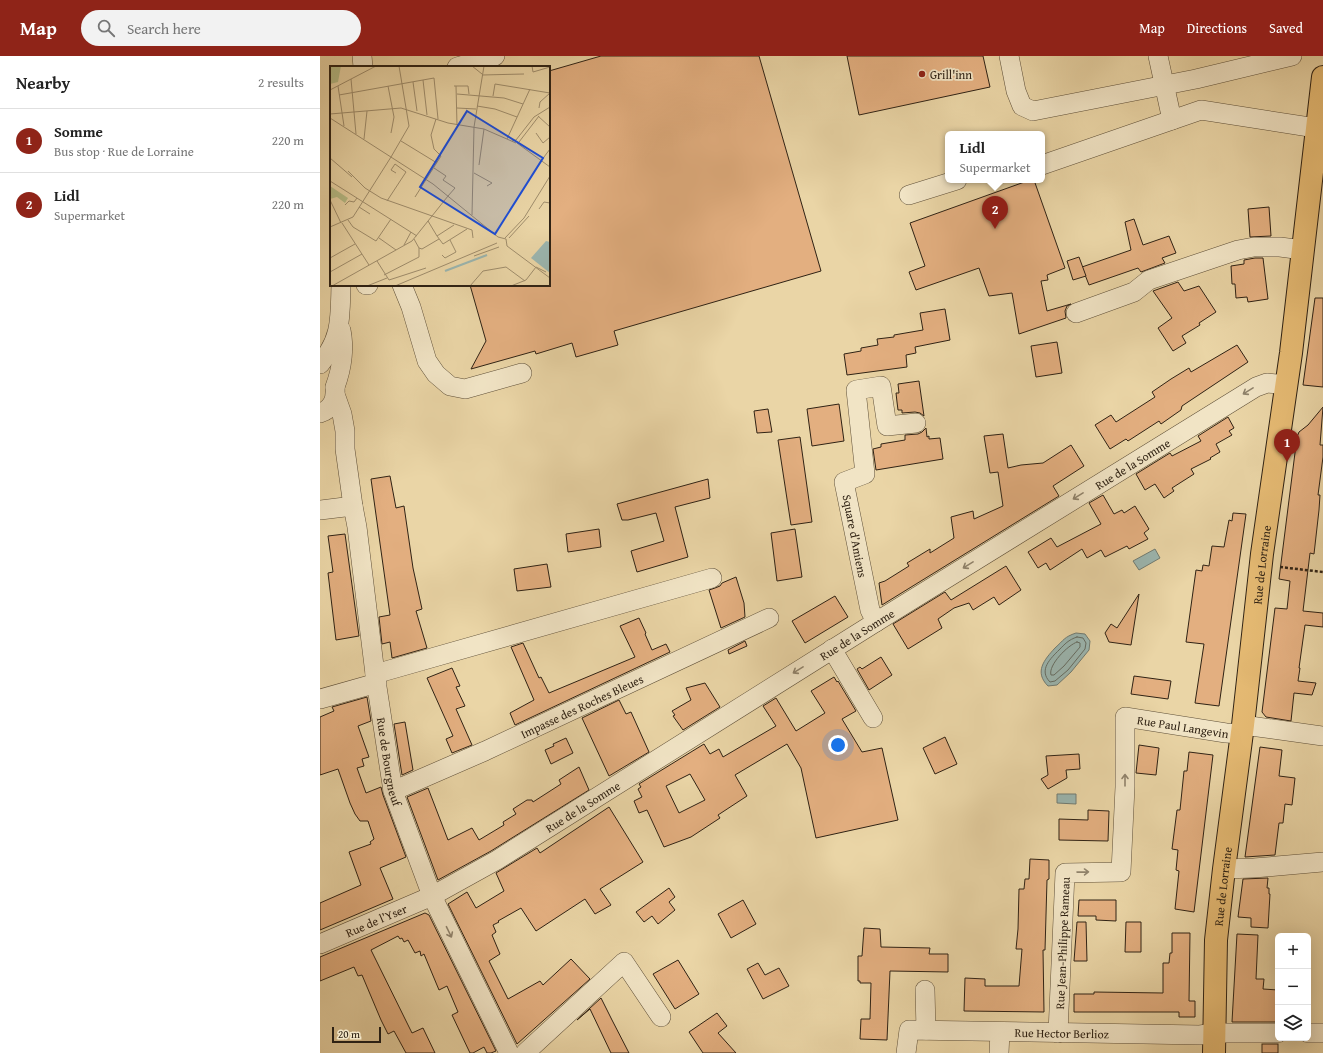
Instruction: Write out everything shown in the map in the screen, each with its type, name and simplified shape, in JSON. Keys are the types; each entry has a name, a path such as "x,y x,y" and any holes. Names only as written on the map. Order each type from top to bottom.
{"main road":[{"name":"Rue de Lorraine","path":"1214,1043 1216,940 1224,868 1261,565 1291,353 1320,117 1323,77"}],"street":[{"path":"362,56 363,66"},
{"path":"460,66 495,56"},
{"path":"1009,56 1016,91 1022,106 1033,111 1196,79 1292,56"},
{"path":"1158,56 1172,120"},
{"path":"1045,164 1201,110 1320,117"},
{"path":"909,195 947,183"},
{"path":"1076,313 1134,292 1148,280 1238,250 1280,247 1303,250"},
{"path":"320,413 326,411 333,405 341,371 343,341 340,325 341,286"},
{"path":"402,286 411,307 427,361 436,374 450,386 465,389 522,373"},
{"path":"320,364 335,342 340,325"},
{"path":"320,374 331,380 336,392"},
{"name":"Rue de la Somme","path":"432,896 497,860 832,649 1256,387 1267,383 1286,385"},
{"name":"Square d’Amiens","path":"876,622 870,610 844,482 865,474 856,390 881,386 887,426 916,423"},
{"name":"Rue de Bourgneuf","path":"336,392 345,431 352,506 393,791 432,896 509,1053"},
{"name":"Rue de Bourgneuf","path":"320,418 337,433 346,449"},
{"path":"320,510 352,506"},
{"path":"320,699 376,679 712,578"},
{"name":"Impasse des Roches Bleues","path":"393,791 485,751 768,618"},
{"path":"832,649 873,718"},
{"name":"Rue Paul Langevin","path":"1125,717 1226,733 1242,730 1323,736"},
{"name":"Rue Jean-Philippe Rameau","path":"1058,1033 1065,873 1121,872 1125,786 1125,717"},
{"path":"1224,868 1254,868 1323,862"},
{"name":"Rue de l’Yser","path":"320,944 432,896"},
{"path":"525,1053 624,962 661,1017"},
{"path":"906,1053 918,1030 925,990"},
{"name":"Rue Hector Berlioz","path":"918,1030 1200,1035 1214,1043 1275,1033"},
{"path":"1000,1032 1000,1053"},
{"path":"1311,1033 1323,1033"}],"path":[{"path":"1261,565 1323,572"}],"water":[{"path":"1155,549 1160,558 1139,570 1133,561"},
{"path":"1076,633 1085,634 1090,641 1089,650 1071,672 1057,685 1048,686 1044,681 1041,671 1044,662 1064,639"},
{"path":"1057,794 1076,794 1076,804 1057,803"}],"building":[{"path":"601,56 759,56 821,271 614,331 618,345 576,357 572,343 536,354 535,351 471,369 486,341 470,286 550,286 550,71"},
{"path":"847,56 983,56 990,87 859,115"},
{"path":"1022,183 1035,183 1065,268 1047,275 1048,280 1041,281 1047,311 1071,304 1067,306 1065,311 1066,318 1019,334 1012,293 989,296 979,268 916,290 909,272 925,266 910,223"},
{"path":"1269,207 1271,236 1250,237 1248,209"},
{"path":"1134,219 1143,245 1169,236 1176,253 1162,258 1165,263 1141,272 1138,268 1089,285 1082,267 1131,250 1125,222"},
{"path":"1079,257 1086,276 1073,280 1067,261"},
{"path":"1263,258 1268,299 1248,302 1247,297 1236,298 1235,284 1232,284 1231,266 1244,264 1244,260"},
{"path":"1178,282 1184,291 1199,286 1216,312 1199,323 1200,325 1182,336 1186,343 1173,351 1158,328 1172,318 1153,291"},
{"path":"1315,298 1323,298 1323,387 1303,385"},
{"path":"945,309 950,340 915,347 916,353 906,355 907,367 847,375 844,354 861,351 861,348 878,345 877,339 894,337 894,335 923,330 920,313"},
{"path":"1057,342 1062,373 1036,377 1031,346"},
{"path":"1237,345 1248,362 1182,406 1181,410 1161,424 1159,421 1128,441 1126,439 1110,449 1095,425 1111,415 1116,422 1155,397 1152,392 1171,379 1189,368 1191,372"},
{"path":"919,381 924,416 915,412 902,413 902,410 898,410 896,393 899,393 898,384"},
{"path":"839,404 844,441 812,446 807,409"},
{"path":"1323,407 1320,445 1323,445 1323,457 1318,495 1320,495 1319,510 1314,554 1310,553 1303,611 1323,613 1323,627 1305,625 1298,681 1316,683 1312,695 1294,693 1291,721 1266,717 1262,712 1275,608 1287,609 1290,581 1279,579 1297,437 1299,432 1308,425"},
{"path":"768,409 772,432 757,433 754,411"},
{"path":"1228,417 1234,428 1229,431 1232,435 1216,444 1220,452 1210,458 1211,459 1191,469 1194,474 1172,488 1174,491 1164,498 1155,484 1145,490 1136,474 1170,453 1172,456 1201,441 1198,436"},
{"path":"926,428 927,437 929,436 929,439 940,438 943,459 876,470 873,449 881,447 881,444 905,440 905,435 918,434"},
{"path":"1003,434 1008,468 1043,463 1071,445 1084,466 1053,486 1059,496 882,605 879,583 885,581 909,566 907,563 930,549 930,553 954,538 951,517 973,511 974,519 1003,506 998,472 990,473 984,436"},
{"path":"800,437 812,522 791,525 778,440"},
{"path":"390,476 396,508 404,506 413,568 422,609 416,611 427,648 392,658 390,642 382,644 379,617 390,615 371,479"},
{"path":"708,479 710,498 675,507 688,557 637,572 631,551 664,541 656,513 628,520 622,520 617,504"},
{"path":"1103,495 1114,514 1122,510 1124,513 1135,506 1149,529 1144,533 1148,539 1129,549 1127,546 1105,557 1101,550 1087,558 1082,549 1050,570 1046,563 1038,568 1028,552 1051,538 1057,547 1101,524 1089,503"},
{"path":"1233,513 1246,514 1219,706 1195,703 1204,644 1186,642 1196,570 1202,571 1203,565 1209,566 1212,546 1224,547 1229,520 1232,521"},
{"path":"599,529 601,547 568,552 566,534"},
{"path":"795,529 802,577 777,581 771,533"},
{"path":"345,534 359,636 336,640 328,573 333,572 328,536"},
{"path":"547,564 551,587 517,591 514,569"},
{"path":"1006,566 1021,590 999,605 994,597 973,610 969,603 954,608 938,619 942,628 908,649 893,624 945,592 951,600"},
{"path":"736,577 744,603 745,617 721,628 709,590"},
{"path":"1139,594 1131,645 1109,642 1105,633 1111,624 1117,628"},
{"path":"835,596 848,617 805,643 792,621"},
{"path":"639,618 652,650 666,644 670,652 515,725 510,713 534,700 511,647 523,643 539,678 541,677 549,693 635,657 620,626"},
{"path":"745,641 747,646 729,654 728,650"},
{"path":"881,657 892,675 869,690 857,669 860,667 862,669"},
{"path":"452,668 460,686 456,687 465,706 456,709 472,745 452,753 446,739 453,736 427,678"},
{"path":"1134,676 1171,681 1168,699 1131,694"},
{"path":"834,677 837,682 838,681 856,711 842,719 862,752 882,748 898,820 816,838 801,768 787,744 735,775 747,796 718,815 720,818 691,837 664,847 647,810 639,813 634,801 642,797 638,789 641,787 639,784 704,744 710,754 719,749 723,757 776,726 763,706 776,698 796,731 825,713 811,691","holes":["690,774 705,800 679,813 666,786"]},
{"path":"705,683 720,707 683,730 673,716 675,715 672,711 691,700 686,688"},
{"path":"367,697 371,721 358,726 369,757 362,759 364,766 357,768 366,793 381,787 406,857 380,868 393,899 320,930 320,903 361,885 349,852 371,844 370,842 374,839 368,821 360,821 355,814 338,769 320,775 320,717 334,711 332,707"},
{"path":"619,700 626,714 631,712 649,752 609,776 582,718"},
{"path":"405,722 413,770 402,775 394,724"},
{"path":"945,737 957,764 935,774 923,748"},
{"path":"566,738 573,753 551,764 545,750 554,746 553,744"},
{"path":"1139,745 1159,748 1156,775 1136,773"},
{"path":"1260,747 1282,750 1279,776 1295,778 1292,805 1285,804 1283,823 1279,823 1275,855 1245,857"},
{"path":"1189,752 1213,755 1194,912 1175,909 1179,871 1176,870 1178,850 1172,849 1177,810 1180,810 1184,771 1187,771"},
{"path":"1079,754 1080,769 1066,770 1067,778 1048,789 1041,779 1048,775 1046,756"},
{"path":"579,767 589,790 491,851 438,880 407,797 428,788 448,840 472,828 479,840 504,825 503,822 516,814 513,809 527,800 532,800 533,802 561,784 559,780"},
{"path":"609,807 643,862 600,889 611,905 595,914 585,899 536,931 521,908 493,925 496,932 492,935 500,954 489,961 508,999 540,981 543,985 571,959 590,979 517,1044 448,904 467,892 476,908 504,891 496,873 537,848 540,853"},
{"path":"1088,810 1109,811 1108,841 1059,840 1059,819 1088,820"},
{"path":"1030,859 1049,860 1045,950 1043,950 1044,1012 964,1011 965,978 985,979 985,986 1019,986 1022,949 1016,949 1019,889 1024,889 1025,879 1029,879"},
{"path":"1268,878 1267,888 1269,888 1270,894 1268,928 1251,927 1251,918 1238,917 1243,879"},
{"path":"669,888 675,897 669,902 675,910 658,924 652,916 644,922 636,912"},
{"path":"743,900 756,924 731,938 718,914"},
{"path":"1079,900 1116,900 1116,921 1096,920 1096,916 1078,916"},
{"path":"425,913 429,915 496,1051 487,1053 484,1047 470,1053 452,1015 458,1012 447,986 439,990 424,954 421,956 420,951 415,953 408,940 404,942 402,938 400,939 398,936 371,950 412,1033 423,1028 435,1053 406,1053 394,1031 388,1034 362,975 358,976 354,967 320,981 320,957"},
{"path":"1077,922 1086,922 1087,961 1074,961"},
{"path":"1126,922 1141,922 1141,952 1125,952"},
{"path":"864,928 880,929 881,947 930,948 929,954 948,954 948,972 890,971 887,1040 860,1039 861,1019 870,1019 871,983 860,983 860,981 858,981 858,956 862,956"},
{"path":"1172,933 1190,933 1189,1001 1195,1001 1195,1017 1179,1017 1179,1012 1074,1012 1074,994 1094,994 1094,992 1163,993 1163,963 1169,963 1170,953 1172,953"},
{"path":"1237,934 1258,935 1256,979 1264,979 1263,989 1275,990 1275,1022 1232,1022"},
{"path":"678,960 699,994 675,1009 653,974"},
{"path":"758,963 765,975 779,968 789,986 763,999 747,969"},
{"path":"601,998 629,1053 611,1053 590,1009 577,1020"},
{"path":"717,1013 727,1026 718,1033 736,1053 703,1053 689,1032"},
{"path":"1262,1044 1278,1044 1278,1053 1262,1053"}],"place":[{"name":"Grill'inn","path":"922,74"},
{"name":"Lidl","path":"995,229"},
{"name":"Somme","path":"1287,462"}]}
